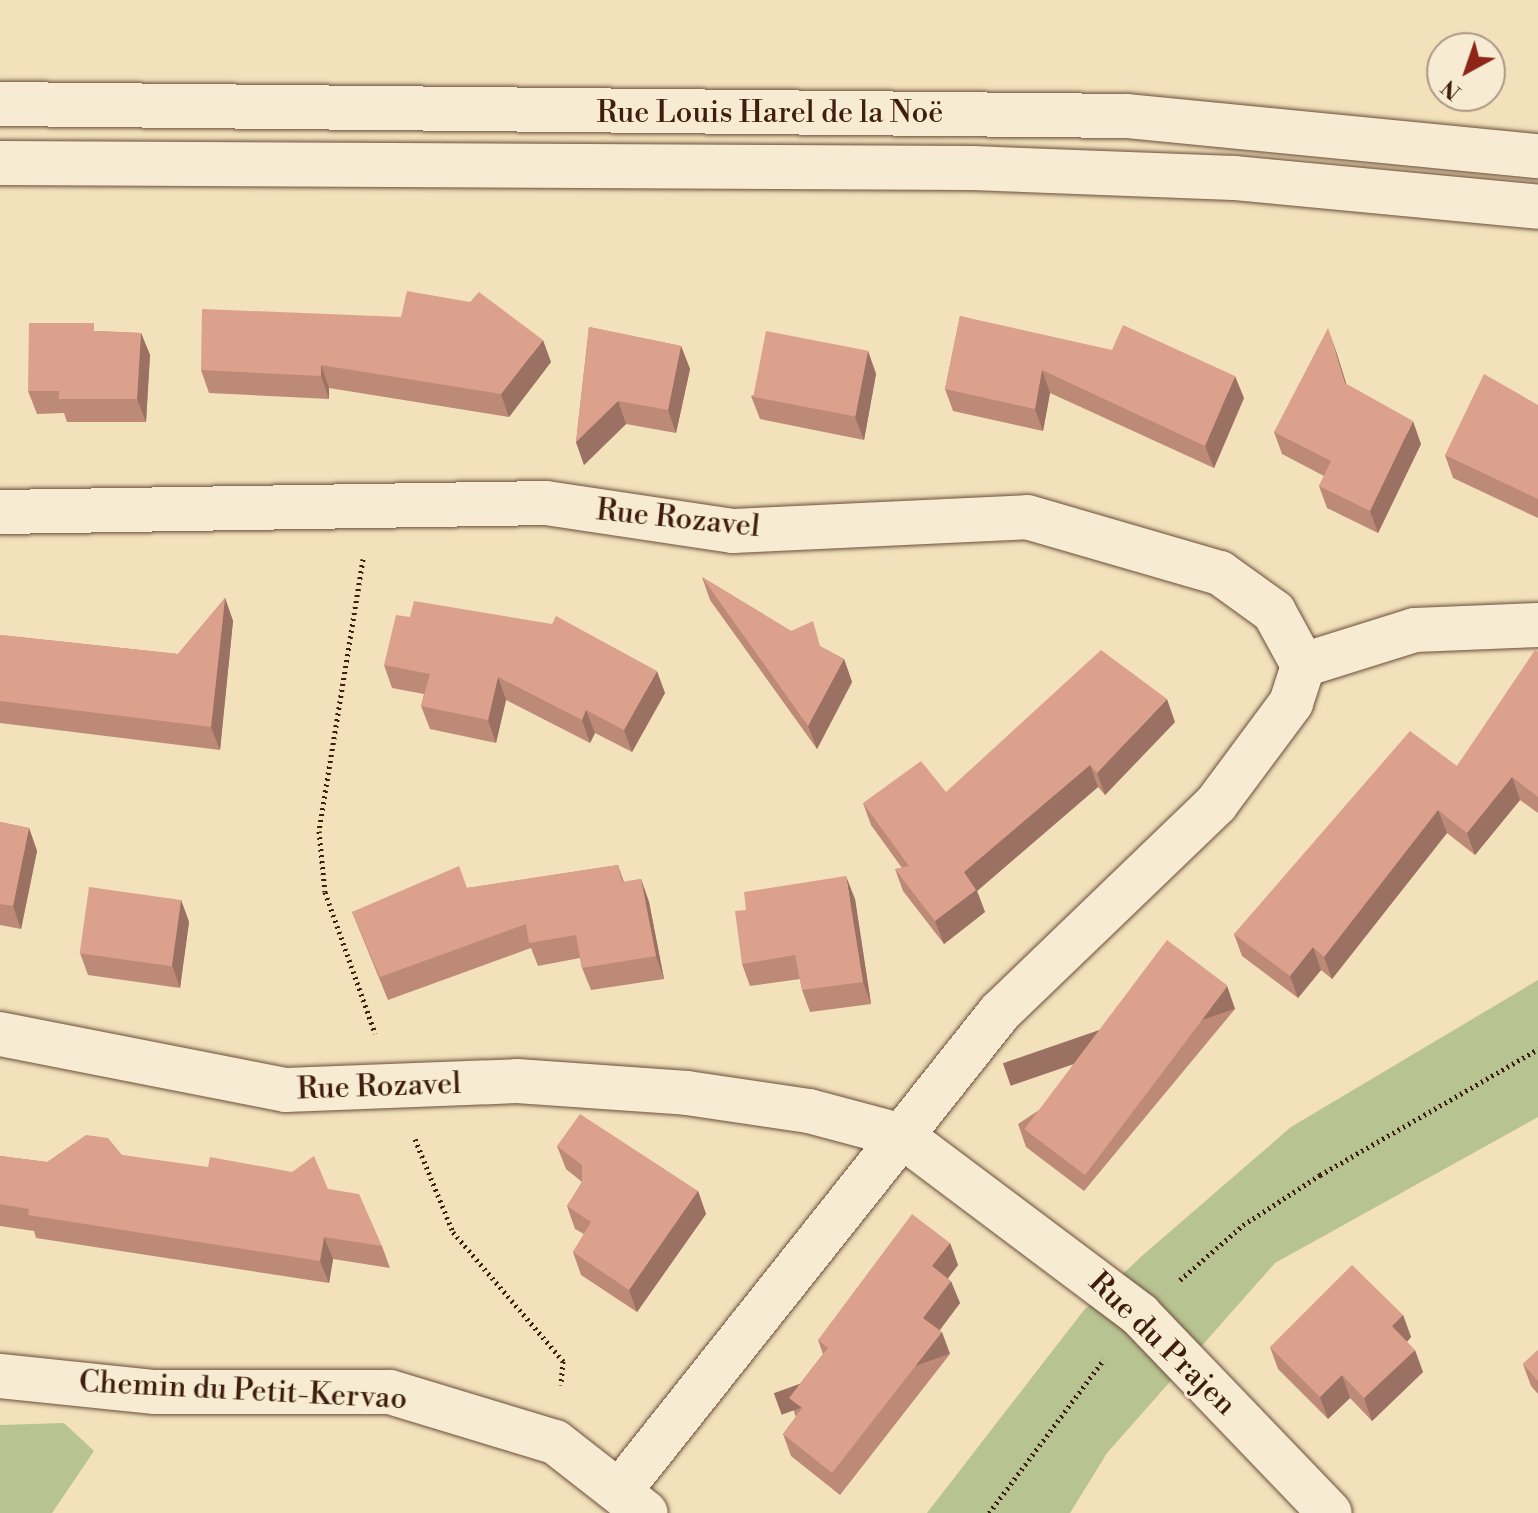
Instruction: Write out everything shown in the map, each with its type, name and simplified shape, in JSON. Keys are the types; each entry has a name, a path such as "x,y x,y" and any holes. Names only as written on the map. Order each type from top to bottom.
{"street":[{"name":"Rue Louis Harel de la Noë","path":"0,104 1127,116 1538,156"},
{"name":"Rue Louis Harel de la Noë","path":"0,163 972,168 1234,178 1538,207"},
{"name":"Rue Rozavel","path":"0,512 546,503 733,531 1027,517 1220,573 1274,612 1303,665"},
{"path":"634,1500 902,1136 1000,1012 1216,804 1291,703 1303,665 1415,630 1538,625"},
{"name":"Rue Rozavel","path":"0,1034 286,1090 395,1090 517,1081 687,1093 809,1111 902,1136"},
{"name":"Rue du Prajen","path":"902,1136 1094,1275 1140,1315 1330,1513"},
{"name":"Chemin du Petit-Kervao","path":"0,1376 155,1392 390,1392 555,1442 634,1500"}],"path":[{"path":"373,504 319,831 325,892 395,1090 453,1232 563,1361 555,1442"},
{"path":"989,1513 1140,1315 1243,1225 1538,1049"}],"green space":[{"path":"1538,980 1538,1117 1275,1263 1107,1453 1070,1513 927,1513 1084,1310 1143,1255 1291,1127"},
{"path":"64,1423 94,1451 52,1513 0,1513 0,1425"}],"building":[{"path":"407,291 470,302 479,292 543,340 501,394 321,365 321,376 201,370 202,309 401,317"},
{"path":"960,316 1112,350 1123,325 1235,376 1205,446 1042,370 1035,409 945,389"},
{"path":"29,323 94,323 94,331 141,333 137,399 59,399 59,391 28,391"},
{"path":"589,327 681,346 668,410 618,401 576,442"},
{"path":"1328,328 1345,383 1413,421 1370,511 1319,486 1331,461 1274,432"},
{"path":"766,331 868,351 855,417 753,397"},
{"path":"1484,374 1538,405 1538,499 1445,455"},
{"path":"702,577 791,631 813,621 820,646 844,659 808,726"},
{"path":"225,598 211,727 0,701 0,635 178,654"},
{"path":"414,601 552,624 556,616 657,671 624,730 586,710 582,720 498,677 488,720 421,706 430,674 384,665 396,615 410,617"},
{"path":"1101,650 1167,699 1097,773 1090,765 964,872 976,890 935,921 895,869 909,866 863,803 921,761 946,792"},
{"path":"1535,650 1538,652 1538,797 1512,777 1467,833 1438,810 1324,957 1313,947 1290,976 1234,934 1410,731 1457,766"},
{"path":"0,822 29,828 13,906 0,904"},
{"path":"618,865 622,882 641,879 656,956 582,968 576,935 529,943 526,924 380,977 352,912 459,866 467,888"},
{"path":"846,876 863,982 802,990 795,955 742,964 735,911 746,910 744,892"},
{"path":"89,887 181,900 172,966 80,953"},
{"path":"1167,940 1228,986 1085,1175 1024,1129"},
{"path":"580,1114 698,1191 629,1290 573,1252 591,1222 567,1206 582,1183 582,1165 557,1146"},
{"path":"86,1135 108,1138 122,1155 208,1167 210,1157 292,1172 314,1156 328,1189 359,1194 382,1246 324,1237 320,1261 28,1215 29,1209 0,1204 0,1156 47,1162"},
{"path":"912,1214 950,1243 932,1266 951,1281 923,1318 942,1332 832,1473 783,1434 802,1408 789,1398 828,1348 818,1340"},
{"path":"1352,1265 1403,1315 1392,1326 1415,1350 1364,1398 1342,1375 1320,1397 1270,1347"},
{"path":"1538,1350 1538,1381 1523,1364"}]}
